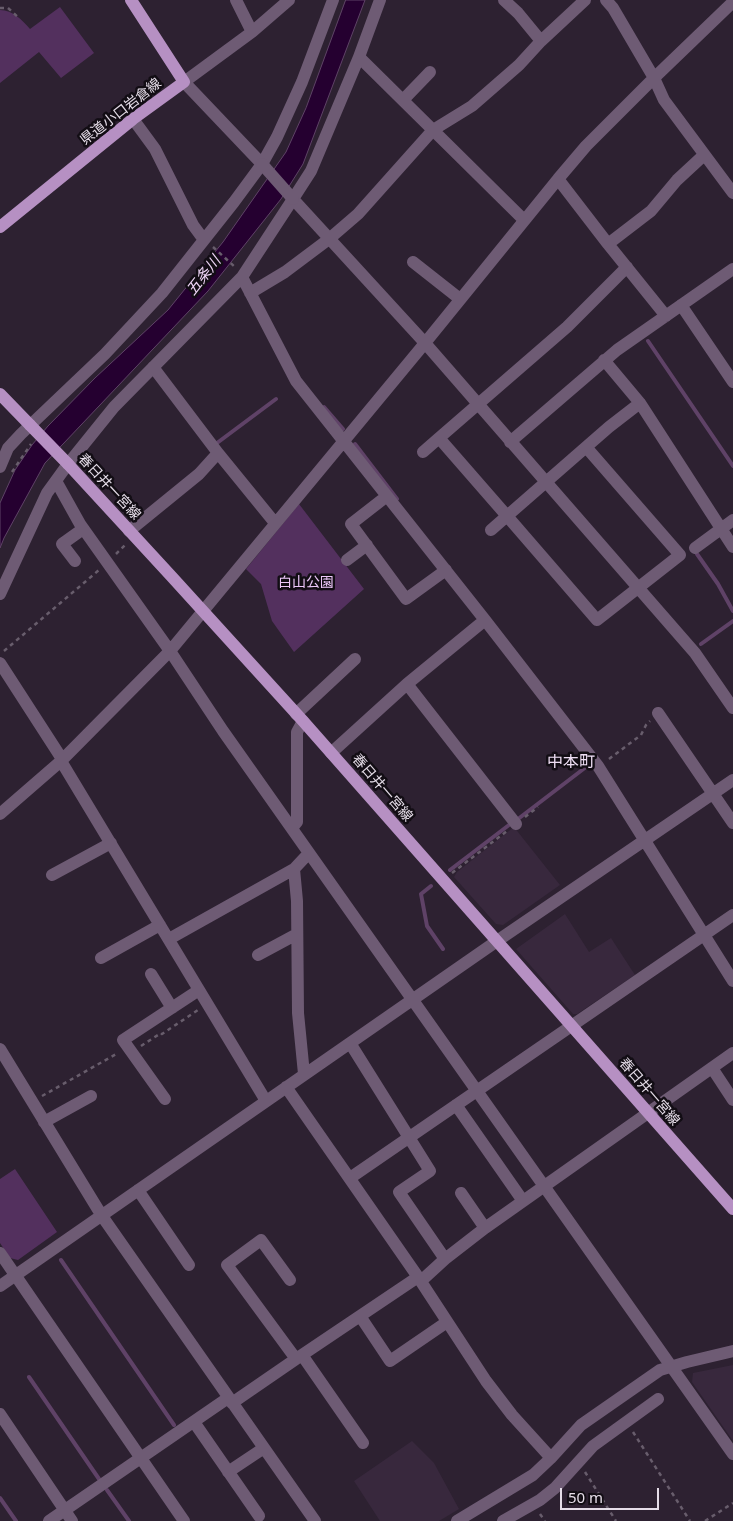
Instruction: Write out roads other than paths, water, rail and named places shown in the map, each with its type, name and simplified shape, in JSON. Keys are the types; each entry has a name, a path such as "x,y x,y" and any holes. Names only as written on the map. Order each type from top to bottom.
{"main road":[{"name":"県道小口岩倉線","path":"0,227 133,119 184,82 131,0"},
{"name":"春日井一宮線","path":"1,396 68,464 300,717 733,1209"}],"street":[{"path":"236,0 252,32"},
{"path":"288,0 252,32 184,82 262,164 424,343 546,482 695,653 733,708"},
{"path":"3,472 8,448 105,354 162,293 206,241 262,164 277,137 302,82 333,0"},
{"path":"0,594 46,493 114,407 241,275 311,172 359,57 380,0"},
{"path":"504,0 518,13 541,41"},
{"path":"250,293 285,272 329,239 358,214 433,130 472,106 518,66 541,41 585,0"},
{"path":"606,0 614,8 654,78 664,100 733,193"},
{"path":"0,814 61,760 170,651 586,146 733,2"},
{"path":"359,57 524,220"},
{"path":"403,100 430,72"},
{"path":"133,119 155,149 193,225 206,241"},
{"path":"608,244 651,211 676,180 704,155"},
{"path":"558,179 666,316"},
{"path":"413,262 460,299"},
{"path":"423,452 567,327 627,267"},
{"path":"510,442 604,360 733,269"},
{"path":"241,275 296,382 446,570 598,766 733,981"},
{"path":"681,305 733,382"},
{"path":"604,360 640,404 733,547"},
{"path":"153,367 218,453 276,524"},
{"path":"491,530 609,427 640,404"},
{"path":"439,438 597,620 680,555 586,447"},
{"path":"132,533 199,474 218,453"},
{"path":"56,481 83,529 170,651 412,1001 733,1454"},
{"path":"387,496 351,524 406,599 446,570"},
{"path":"694,548 733,520"},
{"path":"74,561 62,544 83,529"},
{"path":"347,560 367,545"},
{"path":"331,753 408,684 485,620"},
{"path":"292,828 297,822 297,732 300,717 355,659"},
{"path":"0,663 61,760 266,1101"},
{"path":"408,684 516,824"},
{"path":"658,713 733,823"},
{"path":"0,1286 304,1074 733,780"},
{"path":"52,875 111,843"},
{"path":"169,939 294,869 310,853"},
{"path":"294,869 298,1013 304,1074"},
{"path":"350,1178 733,915"},
{"path":"101,958 160,925"},
{"path":"258,955 297,934"},
{"path":"151,974 172,1008"},
{"path":"165,1099 123,1040 199,990"},
{"path":"350,1043 433,1176 399,1192 445,1259"},
{"path":"0,1049 102,1216 315,1521"},
{"path":"49,1521 194,1422 230,1401 419,1279 543,1186 733,1053"},
{"path":"712,1068 733,1100"},
{"path":"286,1087 419,1279 496,1395 551,1458"},
{"path":"44,1122 91,1096"},
{"path":"456,1105 523,1201"},
{"path":"138,1190 189,1265"},
{"path":"461,1193 485,1228"},
{"path":"290,1280 261,1240 227,1265 363,1442"},
{"path":"0,1253 184,1521"},
{"path":"360,1316 390,1361 447,1322"},
{"path":"457,1521 474,1517 534,1475 578,1429 660,1370 733,1351"},
{"path":"504,1521 540,1500 555,1488 593,1446 658,1399"},
{"path":"0,1414 72,1521"},
{"path":"194,1422 259,1516"},
{"path":"578,1429 593,1446"},
{"path":"228,1472 264,1448"}],"water":[{"name":"五条川","path":"346,0 365,0 303,164 281,199 208,291 45,463 0,548 0,503 15,470 32,445 95,378 168,310 223,242 286,152 306,108"}],"waterway":[{"path":"648,341 733,466"},
{"path":"217,443 276,399"},
{"path":"324,407 343,429"},
{"path":"355,444 397,499"},
{"path":"697,554 718,584 733,611"},
{"path":"701,644 733,621"},
{"path":"518,819 586,767"},
{"path":"450,870 509,825"},
{"path":"431,886 421,894 427,926 443,949"},
{"path":"61,1260 174,1425"},
{"path":"29,1377 99,1479"},
{"path":"107,1490 129,1521"},
{"path":"0,1498 16,1521"}],"district":[{"name":"中本町","path":"571,762"}],"park label":[{"name":"白山公園","path":"306,583"}]}
